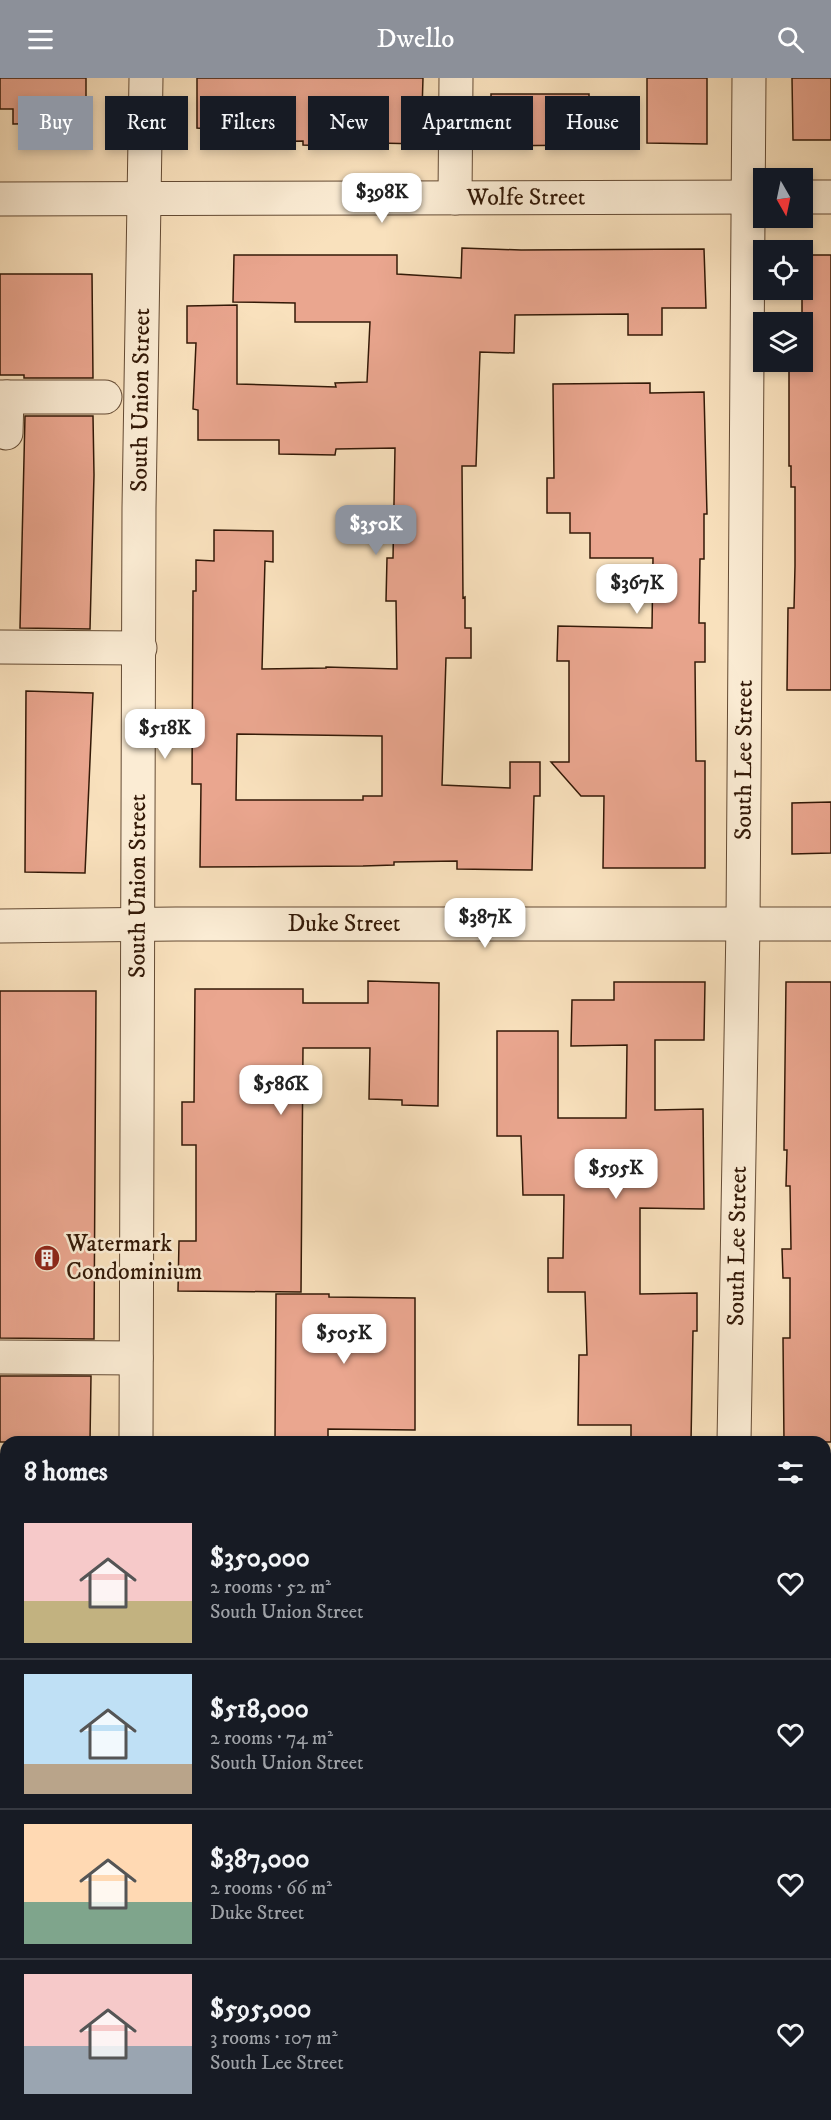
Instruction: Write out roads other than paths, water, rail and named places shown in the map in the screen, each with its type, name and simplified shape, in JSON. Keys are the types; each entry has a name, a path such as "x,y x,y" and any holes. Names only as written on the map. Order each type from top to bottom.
{"street":[{"name":"South Union Street","path":"135,1436 140,508 146,78"},
{"path":"455,198 456,78"},
{"name":"South Lee Street","path":"749,78 754,168"},
{"name":"Wolfe Street","path":"0,199 753,197"},
{"path":"813,197 831,197"},
{"name":"South Lee Street","path":"734,1436 755,228"},
{"path":"6,433 3,397 105,397"},
{"path":"0,647 140,648"},
{"name":"Duke Street","path":"0,926 831,924"},
{"path":"0,1357 136,1358"}],"place":[{"name":"Watermark Condominium","path":"47,1258"}]}
